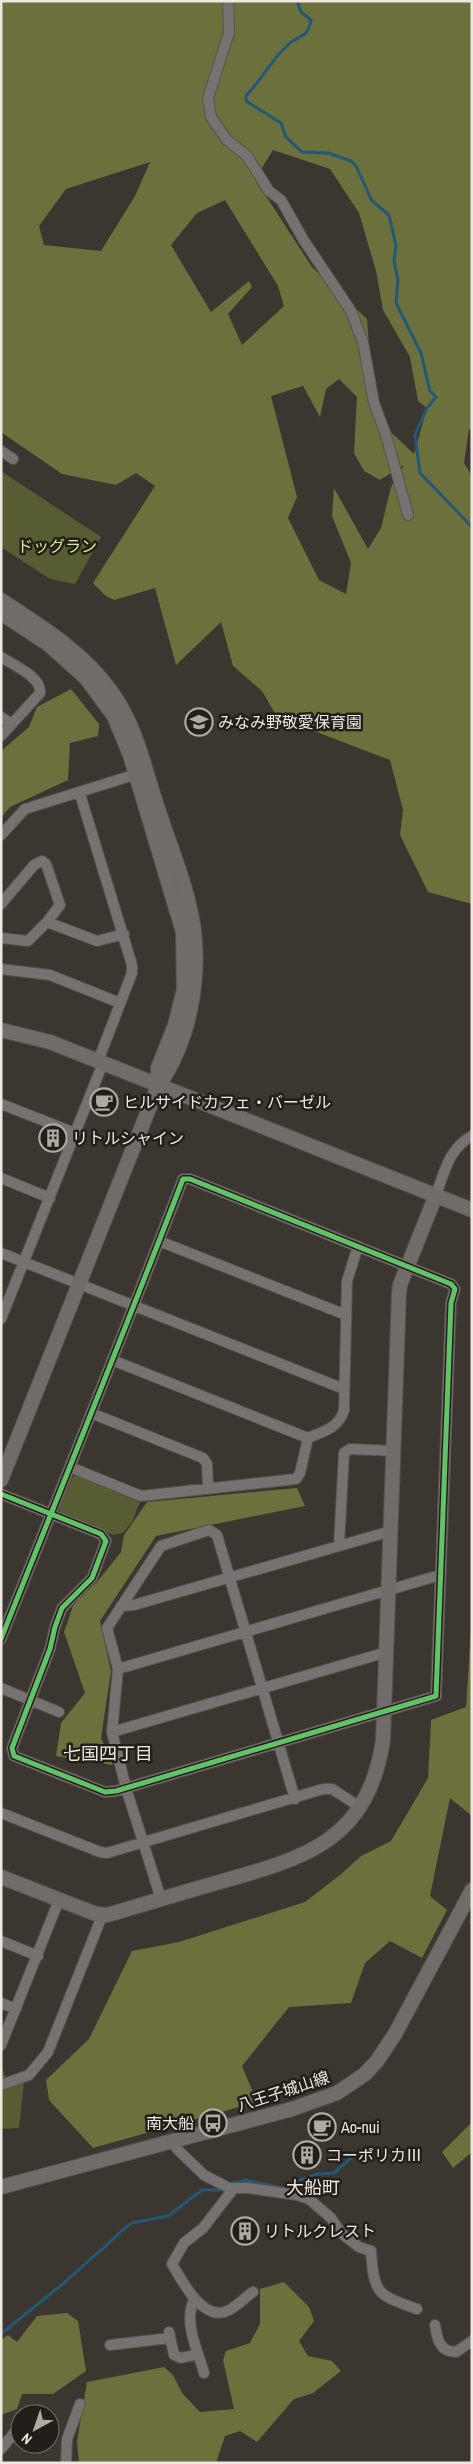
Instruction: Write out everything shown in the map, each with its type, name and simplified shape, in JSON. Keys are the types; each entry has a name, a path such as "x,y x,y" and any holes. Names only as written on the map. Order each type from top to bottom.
{"street":[{"path":"228,1 229,33 208,98 211,117 227,140 247,156 269,191 281,200 303,239 351,311 363,342 374,403 386,435 408,515"},
{"path":"1,451 13,459"},
{"path":"1,600 76,652 101,678 125,714 137,740 141,773 183,932 184,989 175,1025 158,1068 158,1086 1,1480"},
{"path":"1,613 48,644 78,669 94,686 119,725 141,773"},
{"path":"1,657 37,681 41,689 1,736"},
{"path":"1,717 12,724"},
{"path":"1,835 25,810 141,773"},
{"path":"1,1318 75,1133 132,973 131,958 80,794"},
{"path":"1,904 34,865 42,861 48,868 60,902 58,910 28,941 1,938"},
{"path":"48,922 97,941 124,934"},
{"path":"1,969 50,975 120,1003"},
{"path":"1,1030 50,1042 472,1210"},
{"path":"1,1104 75,1133"},
{"path":"1,1877 102,1916 281,1865 307,1854 331,1838 360,1806 374,1781 378,1767 385,1712 399,1293 454,1151 463,1141 472,1136"},
{"path":"1,1178 50,1198"},
{"path":"1,1494 51,1515 101,1534 106,1541 92,1578 62,1608 50,1649 12,1748 14,1756 105,1792 126,1788 436,1696 450,1303 455,1289 451,1284 408,1266 187,1178 184,1179 51,1515 1,1639"},
{"path":"159,1241 346,1316"},
{"path":"112,1360 308,1438 334,1427 341,1420 344,1410 347,1281 358,1246"},
{"path":"1,1253 344,1389"},
{"path":"91,1413 203,1458 207,1464 208,1489"},
{"path":"70,1467 142,1496 296,1479 300,1474 308,1438"},
{"path":"339,1545 344,1453 350,1449 395,1451"},
{"path":"161,1899 126,1788 112,1732 118,1668 107,1628 161,1546 209,1530 218,1535 295,1799"},
{"path":"121,1606 134,1604 391,1531"},
{"path":"118,1668 247,1633 440,1576"},
{"path":"112,1732 386,1652"},
{"path":"1,1688 59,1712"},
{"path":"1,1813 100,1852 107,1852 324,1790 332,1789 360,1806"},
{"name":"八王子城山線","path":"2,2184 320,2101 337,2093 365,2074 377,2061 395,2034 472,1890"},
{"path":"1,2045 59,1900"},
{"path":"1,2085 29,2075 48,2052 102,1916"},
{"path":"1,1942 38,1956"},
{"path":"1,2004 16,2009"},
{"path":"173,2140 177,2149 204,2175 232,2188 297,2195 309,2200 331,2218 340,2233 359,2247 371,2252 376,2286 384,2296 417,2309"},
{"path":"232,2188 203,2228 184,2243 172,2264 194,2300 217,2313 225,2312 253,2292"},
{"path":"194,2300 189,2310 190,2323 204,2373"},
{"path":"434,2325 440,2346 445,2350 456,2352 472,2341"},
{"path":"110,2345 170,2334 174,2356 181,2358 198,2354"},
{"path":"66,2463 67,2439 80,2404"},
{"path":"1,2449 10,2438"}],"green space":[{"path":"1,1 472,1 472,431 469,429 464,463 472,476 472,904 428,892 400,835 403,810 390,760 277,717 262,691 233,666 221,622 176,665 155,588 114,600 106,596 93,583 155,486 136,473 116,485 62,474 1,432","holes":["273,150 330,169 359,213 376,271 383,310 410,357 418,401 427,408 414,454 374,416 367,319 312,267 255,179","150,162 135,196 101,251 44,245 39,226 66,189","225,200 278,286 284,306 242,345 228,314 252,287 249,281 211,312 171,245 197,213","339,379 357,397 354,453 364,471 380,480 404,465 391,487 381,528 368,549 334,488 332,516 351,563 346,594 319,580 288,518 297,497 271,396 303,386 320,417 326,389"]},
{"name":"ドッグラン","path":"1,471 101,537 75,584 50,579 1,547"},
{"path":"71,689 99,724 98,736 70,743 68,780 10,807 1,818 1,751 29,727 37,707"},
{"path":"76,1475 140,1502 132,1522 123,1533 113,1535 61,1513 59,1508 72,1477"},
{"path":"297,1488 305,1506 156,1536 100,1621 111,1671 101,1738 113,1765 56,1756 61,1723 85,1693 64,1632 74,1603 97,1582 121,1552 124,1535 147,1502"},
{"path":"472,1613 472,1816 450,1798 430,1896 447,1910 422,1958 390,1941 365,1963 351,2003 289,2007 242,2066 257,2102 93,2148 49,2100 46,2080 89,2039 132,1951 179,1942 305,1902 361,1856 391,1841 428,1778 431,1720 466,1707"},
{"path":"1,2065 9,2088 24,2082 19,2128 1,2129"},
{"path":"472,2122 472,2152 453,2168 442,2152"},
{"path":"284,2282 309,2307 314,2321 299,2341 308,2356 332,2361 341,2371 313,2393 294,2399 257,2442 240,2431 225,2436 216,2463 79,2463 77,2441 87,2382 164,2367 173,2375 182,2393 200,2412 234,2409 223,2360 226,2351 250,2343 260,2324 260,2289"},
{"path":"67,2313 78,2321 86,2371 53,2394 22,2394 19,2404 10,2404 10,2412 1,2415 1,2340 8,2335 17,2342 37,2316"}],"waterway":[{"path":"297,1 301,12 311,20 307,31 289,44 277,56 246,96 246,101 281,123 286,137 302,152 328,153 351,161 356,166 372,201 389,215 396,246 394,261 398,280 396,303 421,353 430,391 436,397 427,408 415,435 420,473 472,527"},
{"path":"229,2184 246,2180 287,2189 298,2181 318,2174 334,2173 359,2151"},
{"path":"1,2334 65,2282 131,2223 168,2216 202,2190 220,2190 224,2187"}],"cycle path":[{"path":"1,1494 101,1534 106,1541 92,1578 62,1608 50,1649 12,1748 14,1756 105,1792 116,1791 436,1696 451,1303 455,1289 451,1284 190,1179 183,1179 116,1352 70,1467 47,1524 24,1582 1,1639"}],"place":[{"name":"みなみ野敬愛保育園","path":"199,722"},
{"name":"ヒルサイドカフェ・バーゼル","path":"104,1102"},
{"name":"リトルシャイン","path":"53,1138"},
{"name":"南大船","path":"213,2123"},
{"name":"Ao-nui","path":"322,2127"},
{"name":"コーポリカⅢ","path":"307,2155"},
{"name":"リトルクレスト","path":"245,2231"}],"district":[{"name":"七国四丁目","path":"108,1753"},
{"name":"大船町","path":"313,2187"}]}
